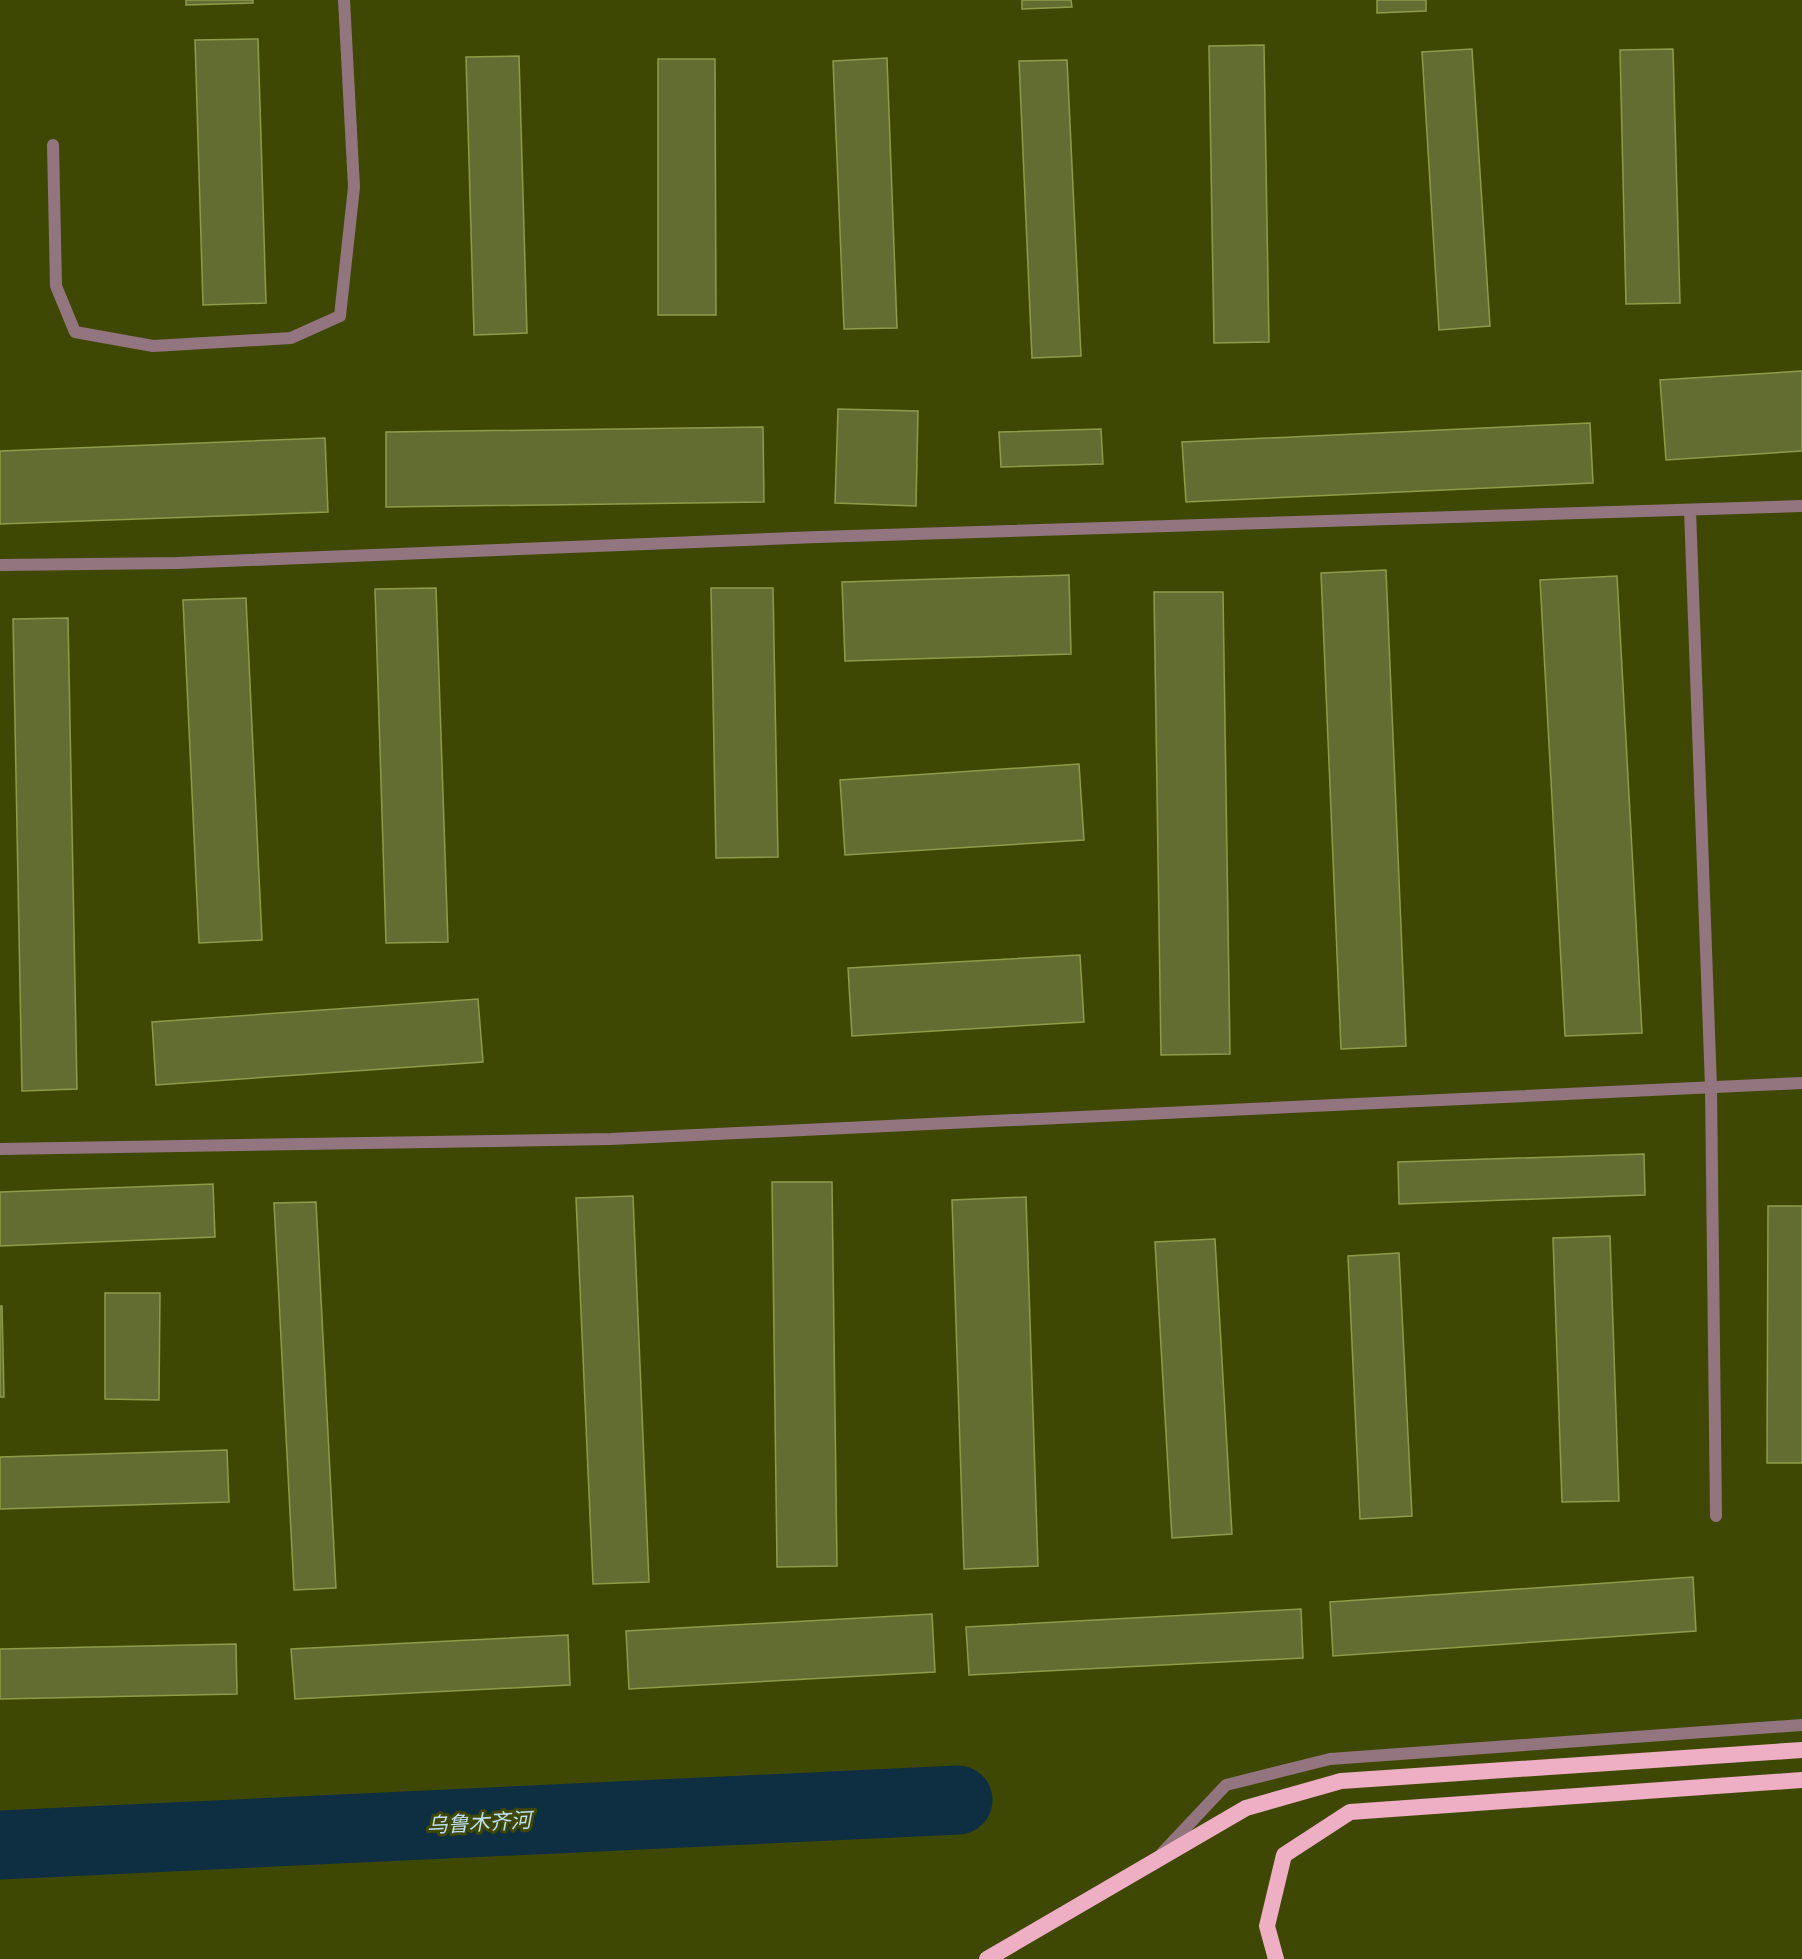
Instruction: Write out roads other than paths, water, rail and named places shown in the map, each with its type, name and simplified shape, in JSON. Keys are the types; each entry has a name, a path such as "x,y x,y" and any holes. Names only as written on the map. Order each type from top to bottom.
{"highway":[{"path":"987,1959 1246,1808 1341,1781 1802,1750"},
{"path":"1276,1959 1267,1926 1284,1855 1350,1812 1802,1780"}],"street":[{"path":"53,146 56,286 75,332 153,346 291,338 340,316 354,188 344,0"},
{"path":"0,565 177,563 830,537 1802,506"},
{"path":"1690,510 1711,1087 1716,1516"},
{"path":"0,1149 611,1139 1802,1083"},
{"path":"1157,1858 1226,1785 1330,1759 1802,1725"}],"waterway":[{"name":"乌鲁木齐河","path":"0,1845 958,1800"}]}
